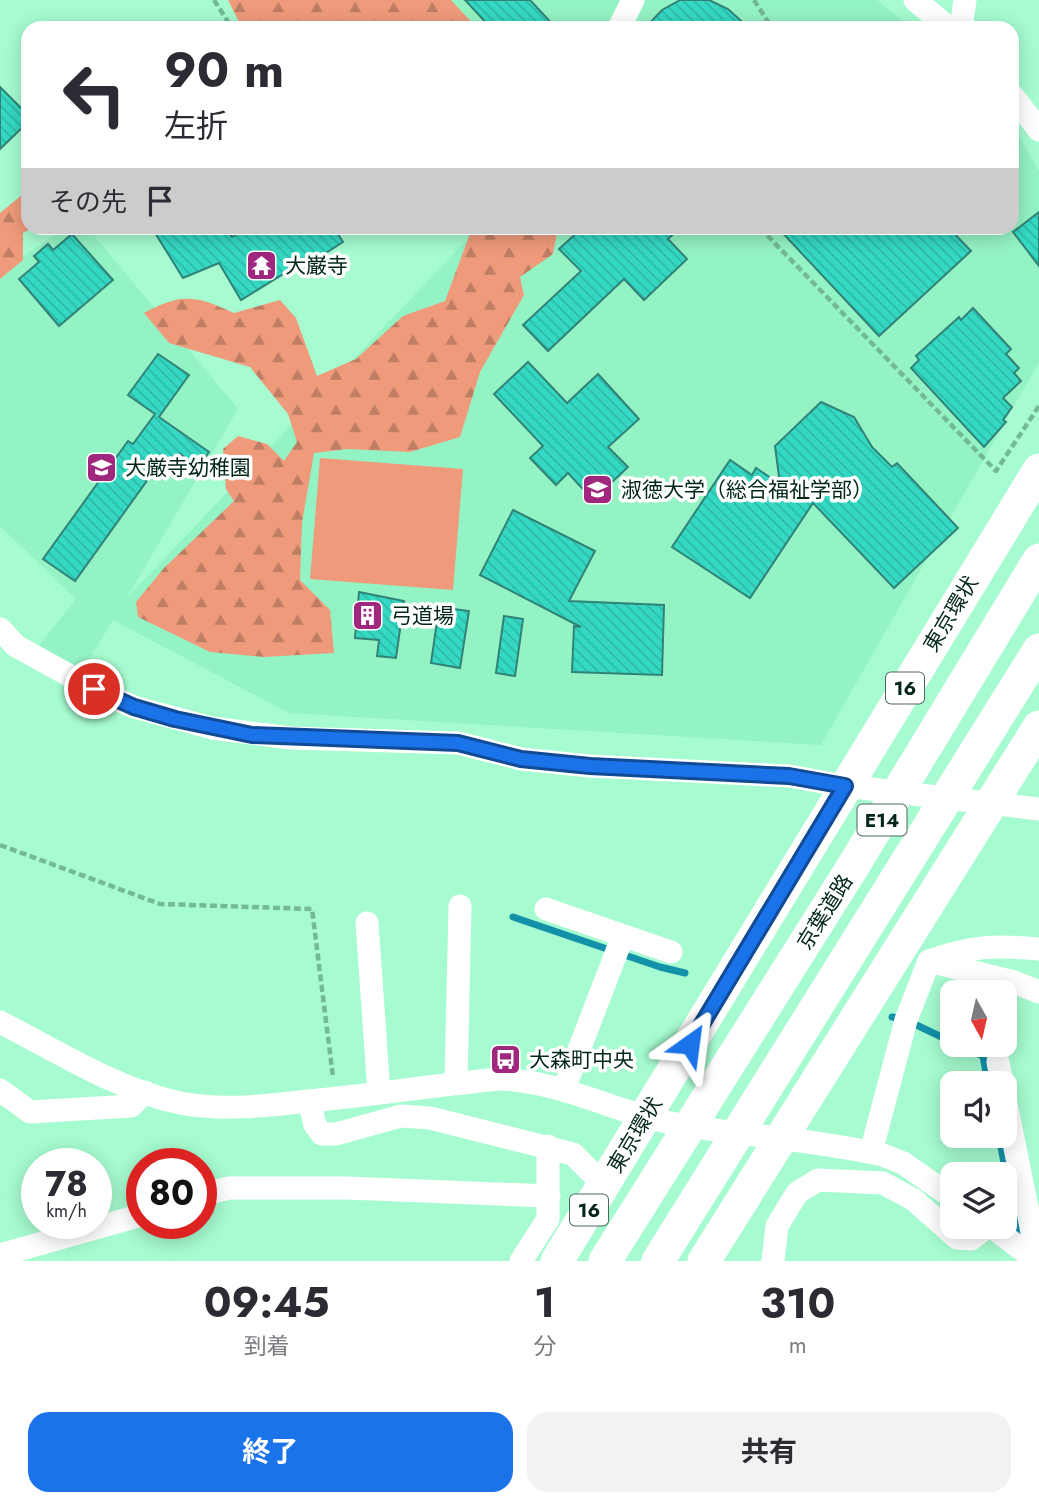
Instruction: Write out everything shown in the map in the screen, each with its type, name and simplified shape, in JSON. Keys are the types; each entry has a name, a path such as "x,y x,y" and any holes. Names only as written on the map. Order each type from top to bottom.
{"highway":[{"name":"東京環状","path":"557,1261 772,908 858,788 1039,470"},
{"name":"京葉道路","path":"605,1261 852,868 1039,560"},
{"name":"京葉道路","path":"659,1261 1039,650"},
{"path":"704,1261 752,1185 919,948 982,803 1039,727"}],"street":[{"path":"622,21 633,0"},
{"path":"915,0 940,21"},
{"path":"962,21 965,0"},
{"path":"1019,104 1039,130"},
{"path":"0,629 16,646 94,689 134,707 212,728 291,738 458,743 535,760 789,776 858,788 1039,809"},
{"path":"456,1083 460,906"},
{"path":"546,909 622,938 671,952"},
{"path":"367,923 379,1093"},
{"path":"564,1089 622,938"},
{"path":"919,948 961,949 993,945 1039,949"},
{"path":"919,948 1039,992"},
{"path":"871,1152 906,1020 919,948"},
{"path":"0,1022 87,1068 180,1103 216,1107 309,1101 456,1083 522,1079 564,1089 623,1110 669,1122 871,1152 903,1163 940,1189"},
{"path":"0,1090 30,1112 131,1106 145,1092"},
{"path":"309,1101 315,1125 328,1135 410,1115 548,1146 613,1172"},
{"path":"521,1261 548,1219 548,1146"},
{"path":"1015,1148 1038,1261"},
{"path":"773,1261 778,1226 797,1193 818,1180 867,1181 898,1190 940,1224"},
{"path":"217,1191 229,1188 347,1188 549,1196"},
{"path":"0,1255 126,1220"},
{"path":"1006,1239 1038,1261"}],"path":[{"path":"214,0 228,21"},
{"path":"754,0 768,21"},
{"path":"767,235 996,471 1039,406"},
{"path":"0,845 160,904 312,909 331,1072 341,1098"}],"shaded area":[{"path":"391,0 877,0 902,21 410,21"},
{"name":"淑徳大学（総合福祉学部）","path":"1019,137 1039,171 1039,362 821,745 289,713 113,620 81,673 37,648 76,599 0,526 0,272 55,235 94,235 238,409 126,599 471,235 1019,235"}],"green space":[{"path":"228,0 451,0 470,21 238,21"},
{"path":"21,196 23,260 0,279 0,213"},
{"path":"469,235 557,235 553,254 520,277 524,295 480,372 460,437 410,452 348,449 314,453 302,523 300,580 330,610 334,653 264,657 210,652 138,617 136,602 164,568 234,501 226,489 223,449 238,436 267,444 284,461 297,442 288,414 250,367 169,343 144,313 179,299 199,300 234,313 280,300 296,318 317,376 356,359 403,316 445,301"},
{"path":"320,458 463,469 453,590 310,579"}],"building":[{"path":"465,0 530,0 550,21 484,21"},
{"path":"680,0 709,0 728,9 741,21 652,21 662,10"},
{"path":"0,87 21,108 21,129 0,149"},
{"path":"1039,212 1039,266 1015,235 1019,235 1019,227"},
{"path":"73,235 113,280 59,326 19,279 39,262 34,256 48,244 53,250"},
{"name":"大巌寺","path":"156,235 338,235 343,242 318,258 316,254 241,300 219,263 183,278"},
{"path":"574,235 672,235 668,239 687,259 644,300 624,279 548,351 523,325 581,271 559,249"},
{"path":"785,235 956,235 971,251 879,336"},
{"path":"973,308 1011,349 1006,354 1019,368 1014,373 1021,381 1003,398 1012,407 1003,420 1006,422 984,447 911,368 919,360 916,356 959,317 961,320"},
{"path":"158,354 189,375 159,417 209,452 198,467 180,454 169,470 159,464 75,581 43,559 128,441 133,444 155,414 128,395"},
{"path":"528,362 567,403 598,374 639,419 608,447 628,467 593,500 568,473 556,485 530,458 543,446 494,394"},
{"path":"821,402 854,417 872,447 892,467 897,463 958,528 894,588 813,503 750,598 672,547 730,460 752,475 756,468 780,484 775,446"},
{"path":"513,510 595,551 569,601 664,605 662,675 572,672 574,626 581,627 480,575"},
{"path":"359,592 404,601 396,658 377,656 379,640 355,638"},
{"path":"439,607 469,611 460,668 431,663"},
{"path":"504,616 523,619 515,676 496,673"}],"waterway":[{"path":"513,917 685,973"},
{"path":"892,1017 906,1020 940,1036"},
{"path":"983,1057 986,1071"},
{"path":"1001,1148 1018,1239"}],"place":[{"name":"大巌寺","path":"262,266"},
{"name":"大厳寺幼稚園","path":"102,468"},
{"name":"淑徳大学（総合福祉学部）","path":"598,490"},
{"name":"弓道場","path":"368,616"},
{"name":"大森町中央","path":"506,1060"}],"route":[{"path":"94,689 134,707 175,719 252,735 458,743 521,759 590,766 789,776 845,786 690,1044"}]}
